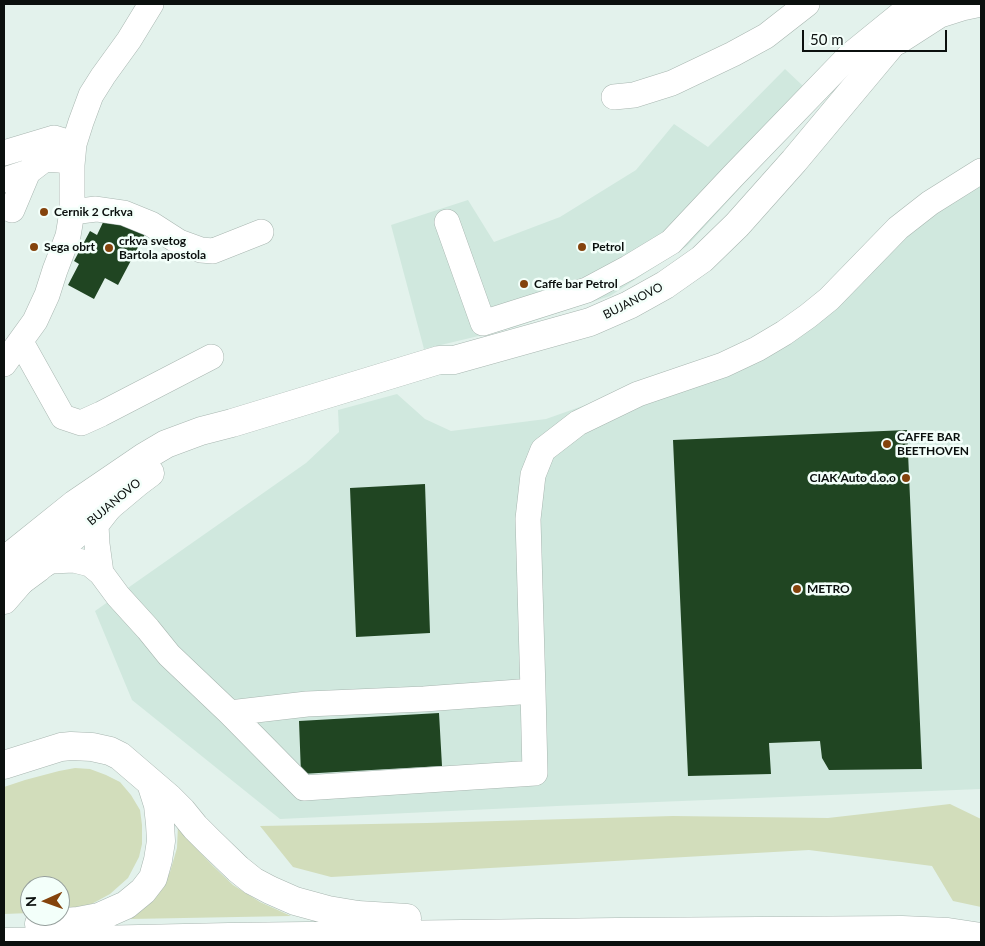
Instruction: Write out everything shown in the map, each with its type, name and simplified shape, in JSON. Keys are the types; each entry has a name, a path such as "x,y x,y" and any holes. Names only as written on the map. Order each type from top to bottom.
{"main road":[{"name":"BUJANOVO","path":"17,575 75,504 166,444 201,430 232,423 439,360 454,360 590,322 630,305 665,284 702,259 737,225 925,4"},
{"name":"BUJANOVO","path":"17,575 83,528 138,482 174,456 232,423"},
{"path":"4,600 17,575"},
{"path":"4,765 61,747 92,746 110,751 120,756 169,798 221,854 253,881 295,901 328,910 358,915 399,918 838,918 879,922 902,930"},
{"path":"4,925 71,922 99,917 126,905 143,891 153,878 161,841 158,805 151,783"},
{"path":"4,942 229,937 902,930 948,932 981,937"}],"street":[{"path":"4,364 35,321 47,295 68,236 72,212 73,152 91,95 151,4"},
{"path":"614,97 634,95 672,83 733,54 766,36 807,4"},
{"path":"447,222 483,323 587,290 671,242 849,56 913,4"},
{"path":"888,48 940,15 981,4"},
{"path":"4,153 54,138 73,152"},
{"path":"4,180 28,172 45,159 73,152"},
{"path":"12,210 28,172"},
{"path":"17,575 51,560 74,560 90,564 101,573 118,596 169,655 304,788 534,773 528,519 532,475 543,450 578,423 638,394 723,365 784,333 828,299 898,228 930,203 981,172"},
{"path":"72,212 96,209 124,213 152,224 179,242 201,250 213,251 261,232"},
{"path":"560,300 566,329"},
{"path":"21,342 63,417 81,423 211,357"},
{"path":"101,573 96,525 112,504"},
{"path":"230,713 307,704 424,699 533,691"}],"shaded area":[{"path":"785,69 819,101 687,246 610,296 512,328 424,349 391,225 468,200 494,242 560,217 636,170 674,124 708,147"},
{"path":"981,161 981,789 280,819 132,700 95,611 306,463 339,432 338,410 397,394 425,419 451,431 546,419 687,369 788,322"}],"green space":[{"path":"75,768 90,769 120,782 140,810 142,844 139,857 128,878 110,894 88,906 70,910 70,876 20,876 20,913 4,914 4,787"},
{"path":"950,804 981,819 981,907 953,901 932,866 809,850 331,877 293,867 260,826 673,816 828,818"},
{"path":"178,825 193,845 233,885 260,902 291,916 130,919 150,902 170,872 177,848"}],"building":[{"name":"crkva svetog Bartola apostola","path":"107,214 145,234 118,285 105,278 94,299 68,285 79,264 74,261 90,231 97,235"},
{"name":"METRO","path":"907,430 922,769 829,770 822,758 820,741 769,743 771,774 688,776 673,440"},
{"path":"425,484 430,633 356,637 350,488"},
{"path":"439,713 442,766 301,774 299,721"}],"place":[{"name":"Cernik 2 Crkva","path":"44,212"},
{"name":"Sega obrt","path":"34,247"},
{"name":"Petrol","path":"582,247"},
{"name":"crkva svetog Bartola apostola","path":"109,248"},
{"name":"Caffe bar Petrol","path":"524,284"},
{"name":"CAFFE BAR BEETHOVEN","path":"887,444"},
{"name":"CIAK Auto d.o.o","path":"906,478"},
{"name":"METRO","path":"797,589"}]}
